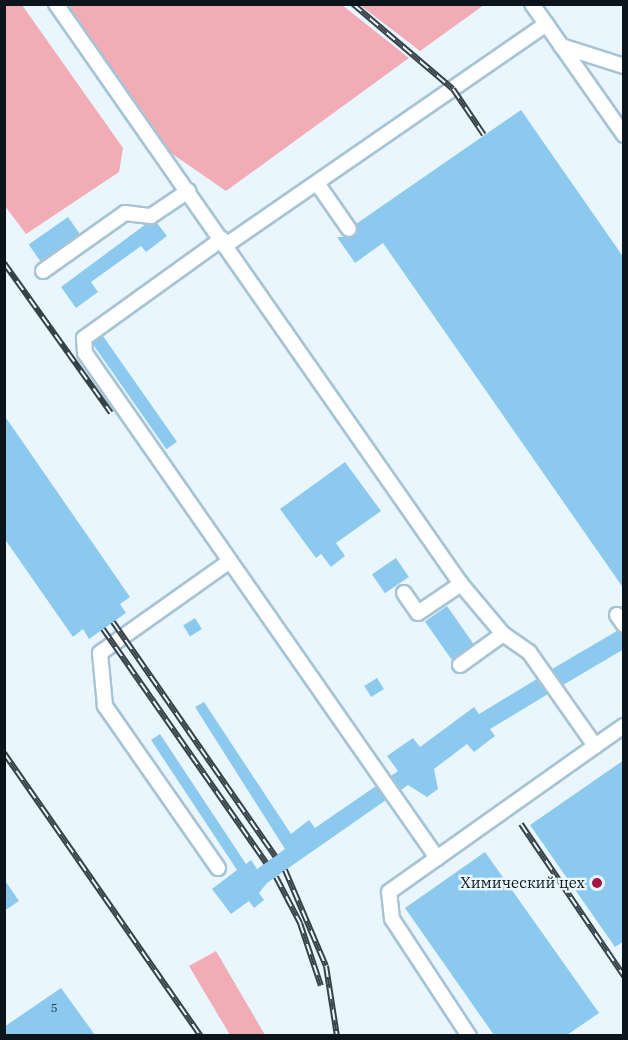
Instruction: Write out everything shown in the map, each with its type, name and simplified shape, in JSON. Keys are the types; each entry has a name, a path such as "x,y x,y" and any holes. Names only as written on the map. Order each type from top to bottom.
{"lane":[{"path":"56,4 461,584 503,634 529,652 595,746"},
{"path":"532,4 624,135"},
{"path":"437,858 230,561 84,345 84,338 224,242 319,186 546,24"},
{"path":"561,46 624,66"},
{"path":"319,186 349,229"},
{"path":"43,272 125,213 151,216 188,191"},
{"path":"218,868 105,706 100,653 230,561"},
{"path":"404,593 418,613 461,584"},
{"path":"459,665 503,634"},
{"path":"469,1035 392,919 389,892 624,726"}],"shaded area":[{"path":"5,4 22,5 123,148 119,172 26,234 5,206"},
{"path":"66,5 342,5 409,58 226,191 168,151"},
{"path":"360,5 484,5 420,51"},
{"path":"216,951 265,1035 230,1035 189,966"}],"building":[{"path":"521,110 624,258 624,589 383,243 355,263 337,237 354,237 356,224"},
{"path":"68,217 80,234 41,262 29,245"},
{"path":"157,223 167,236 146,252 141,246 91,282 98,292 76,308 61,287 146,224"},
{"path":"103,336 177,442 166,449 92,343"},
{"path":"4,415 130,597 120,604 126,613 89,639 83,629 73,637 4,538"},
{"path":"345,462 381,511 336,543 345,556 331,567 321,554 316,558 280,509"},
{"path":"396,558 409,577 385,593 372,574"},
{"path":"447,606 474,645 452,660 425,621"},
{"path":"195,618 202,629 190,636 183,625"},
{"path":"617,631 624,634 624,649 563,685 552,669"},
{"path":"377,678 384,689 371,697 364,686"},
{"path":"537,679 548,694 490,729 495,736 474,752 467,744 434,769 438,789 427,797 408,785 401,790 391,776 398,771 387,756 413,738 420,747 474,707 479,714"},
{"path":"204,702 291,834 309,820 315,828 376,786 386,800 267,883 259,893 264,900 254,908 249,901 231,914 212,889 237,870 151,740 160,734 246,864 251,860 257,869 285,849 195,707"},
{"name":"Химический цех","path":"624,760 624,941 615,947 530,825"},
{"path":"485,852 599,1013 567,1035 494,1035 405,908"},
{"path":"4,879 19,901 4,911"},
{"path":"61,988 95,1035 4,1035 4,1027"}],"railway":[{"path":"353,4 453,89 484,135"},
{"path":"4,263 111,413"},
{"path":"113,622 275,856"},
{"path":"103,629 266,863"},
{"path":"4,753 201,1036"},
{"path":"521,824 624,976"},
{"path":"285,870 326,966 337,1036"},
{"path":"276,877 300,923 321,986"}],"place":[{"name":"Химический цех","path":"597,883"}]}
